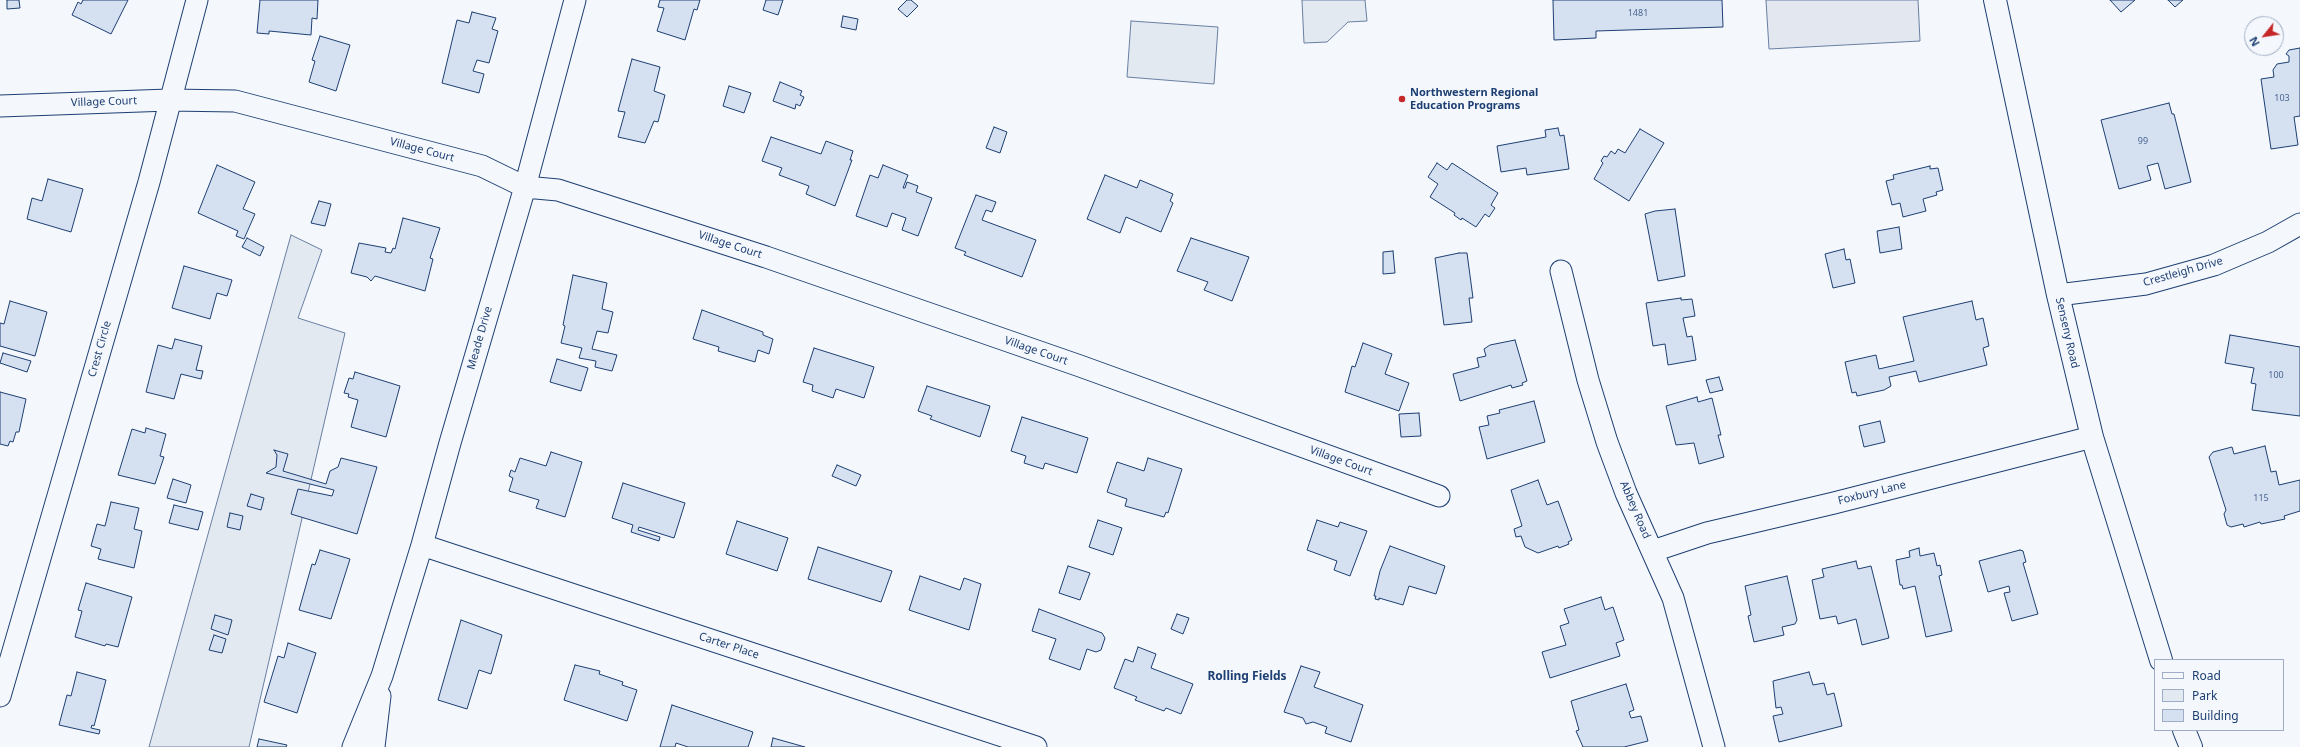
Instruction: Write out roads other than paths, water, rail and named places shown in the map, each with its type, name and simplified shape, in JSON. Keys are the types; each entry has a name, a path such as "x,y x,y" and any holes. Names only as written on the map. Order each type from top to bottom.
{"main road":[{"name":"Senseny Road","path":"1995,0 2058,295 2092,437 2161,659"},
{"path":"2184,731 2190,747"}],"street":[{"name":"Crest Circle","path":"0,696 149,182 169,100 197,0"},
{"name":"Meade Drive","path":"353,747 382,676 422,545 525,187 575,0"},
{"name":"Village Court","path":"0,106 169,100 235,101 482,166 525,187 558,190 766,257 1080,366 1439,496"},
{"name":"Crestleigh Drive","path":"2058,295 2153,282 2214,265 2268,242 2300,224"},
{"name":"Abbey Road","path":"1561,271 1588,380 1607,442 1673,598 1683,628 1714,747"},
{"name":"Foxbury Lane","path":"1653,551 1707,533 1834,503 2092,437"},
{"name":"Carter Place","path":"422,545 1036,747"},
{"name":"Meade Drive","path":"374,747 378,728 382,676"}],"place":[{"name":"Northwestern Regional Education Programs","path":"1402,99"}],"district":[{"name":"Rolling Fields","path":"1247,677"}]}
